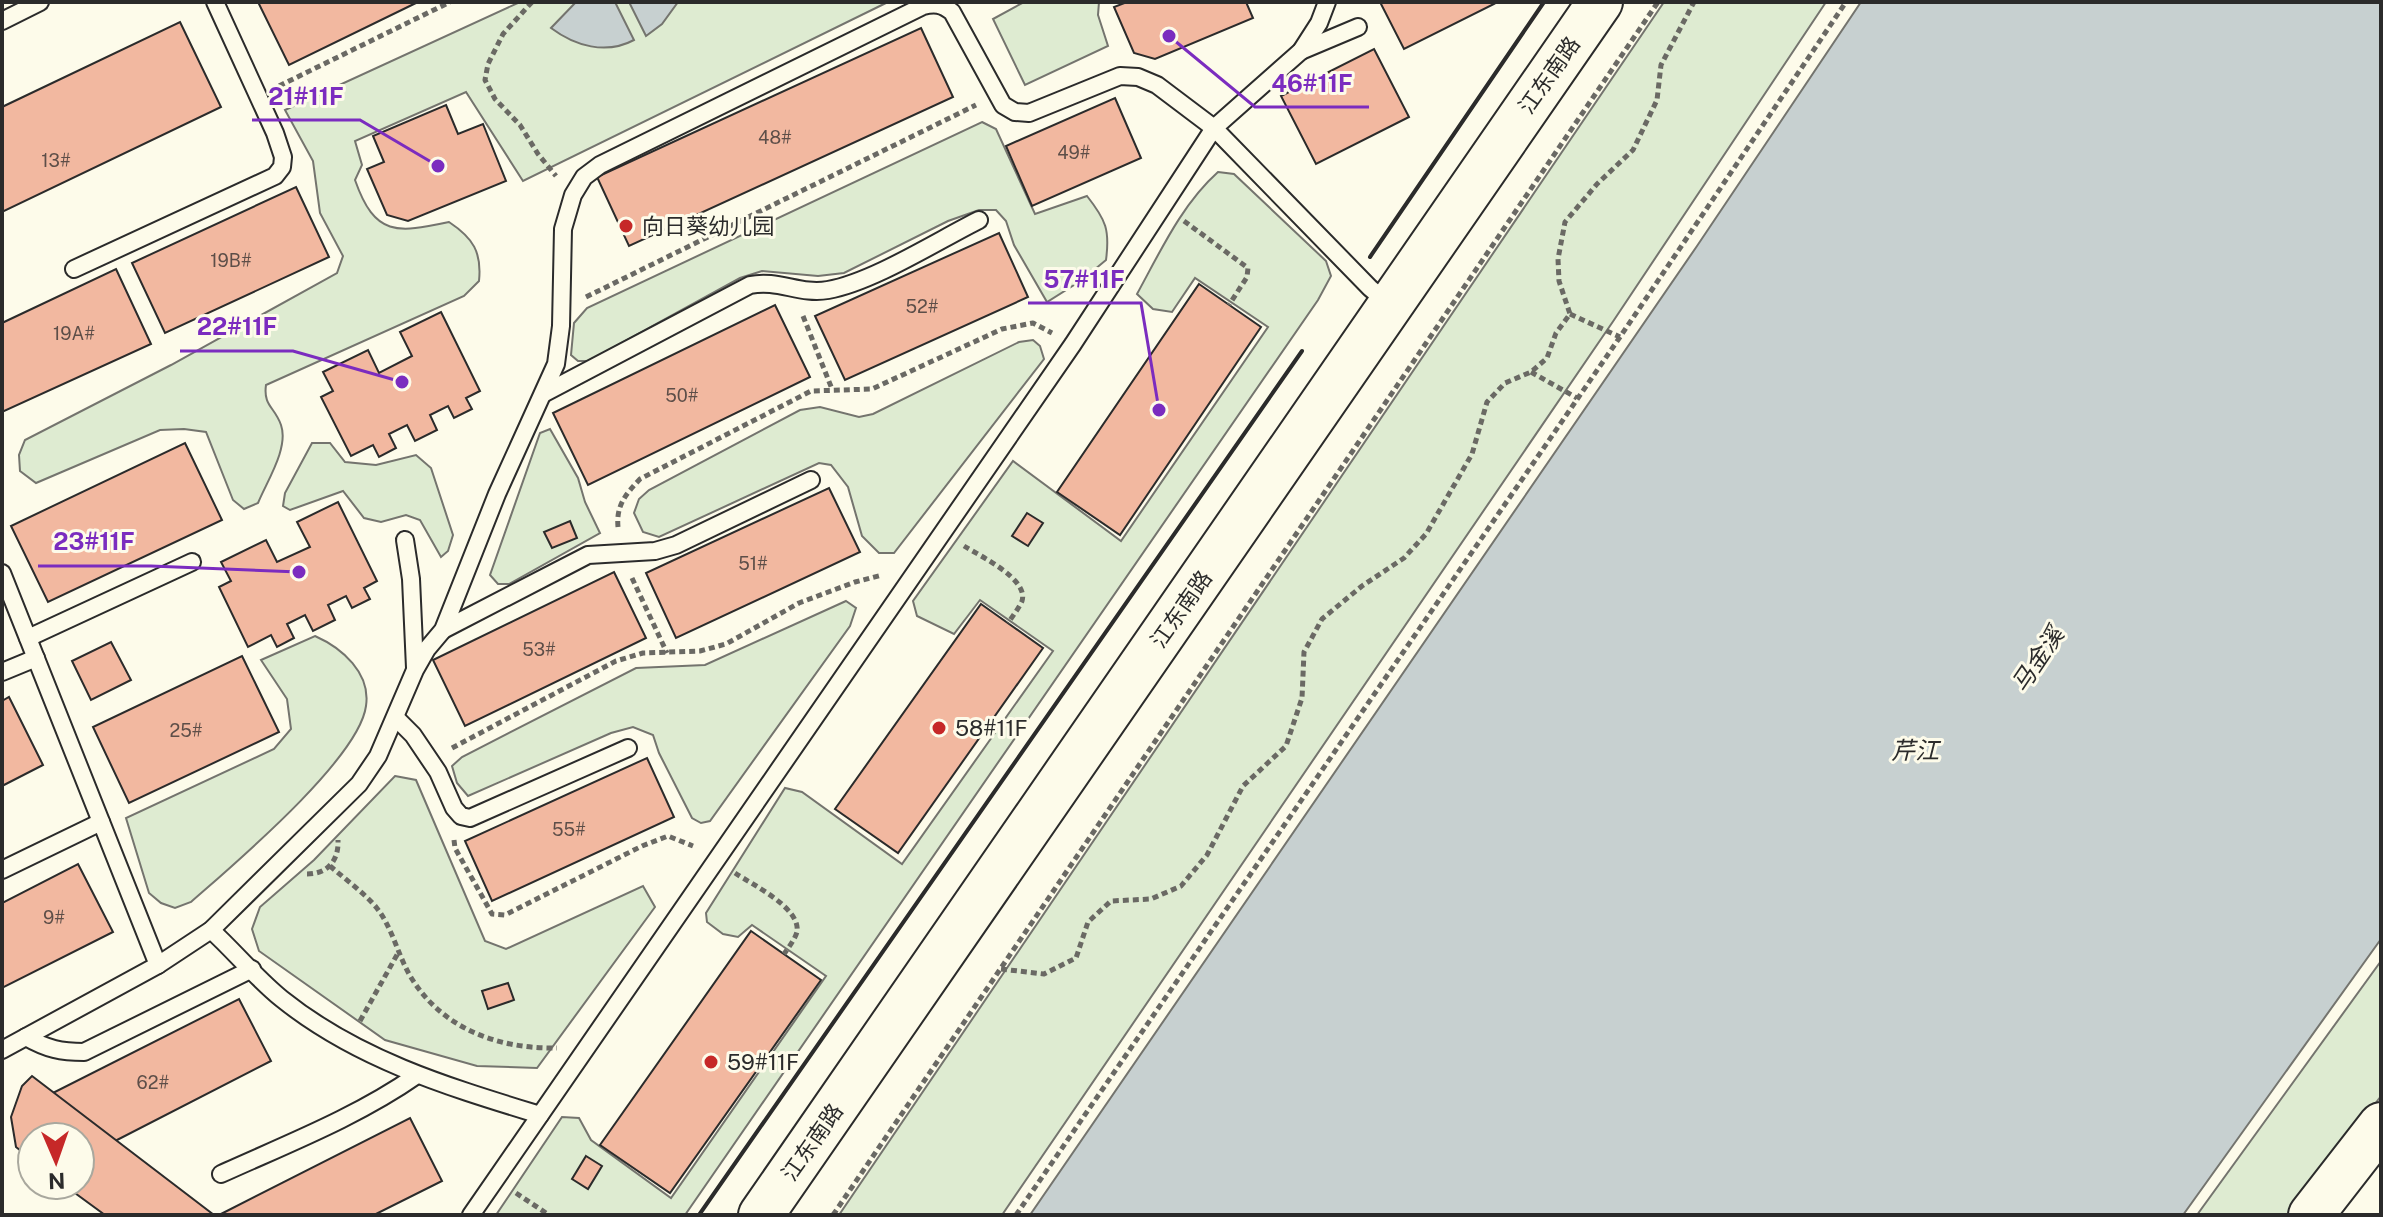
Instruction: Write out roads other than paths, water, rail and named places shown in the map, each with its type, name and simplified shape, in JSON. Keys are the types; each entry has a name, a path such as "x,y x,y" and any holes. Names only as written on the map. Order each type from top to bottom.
{"street":[{"name":"江东南路","path":"761,1215 1600,2"},
{"path":"2311,1215 2381,1125"}],"lane":[{"path":"2,21 40,2"},
{"path":"74,269 275,176 282,167 283,157 215,2"},
{"path":"471,1215 1073,344 1214,128 1301,51 1319,23 1327,2"},
{"path":"2,1050 158,965 211,930 359,784 378,756 415,670 443,630 497,494 556,364 563,229 573,195 584,177 600,165 934,3 952,12 1003,105 1015,112 1029,113 1120,76 1138,77 1157,85 1214,128 1390,305"},
{"path":"1301,51 1358,27"},
{"path":"543,394 750,285 778,283 793,290 829,290 855,283 979,220"},
{"path":"443,630 588,555 655,551 676,545 811,480"},
{"path":"405,540 411,579 415,670"},
{"path":"28,638 192,562"},
{"path":"2,573 158,965"},
{"path":"2,672 36,658"},
{"path":"396,718 430,759 454,808 461,816 470,818 628,748"},
{"path":"2,870 101,822"},
{"path":"211,930 281,998 348,1042 417,1075 540,1115"},
{"path":"26,1037 46,1049 84,1052 252,969"},
{"path":"221,1174 348,1115 393,1092 417,1075"}],"water":[{"path":"576,2 615,2 634,40 602,48 580,44 551,28"},
{"path":"629,2 678,2 662,24 646,36"},
{"name":"芹江","path":"1861,2 2381,2 2381,939 2183,1215 1030,1215 1697,246"}],"place":[{"name":"46#11F","path":"1169,36"},
{"name":"21#11F","path":"438,166"},
{"name":"向日葵幼儿园","path":"626,226"},
{"name":"22#11F","path":"402,382"},
{"name":"57#11F","path":"1159,410"},
{"name":"23#11F","path":"299,572"},
{"name":"58#11F","path":"939,728"},
{"name":"59#11F","path":"711,1062"}],"water label":[{"name":"马金溪","path":"2037,659"}]}
